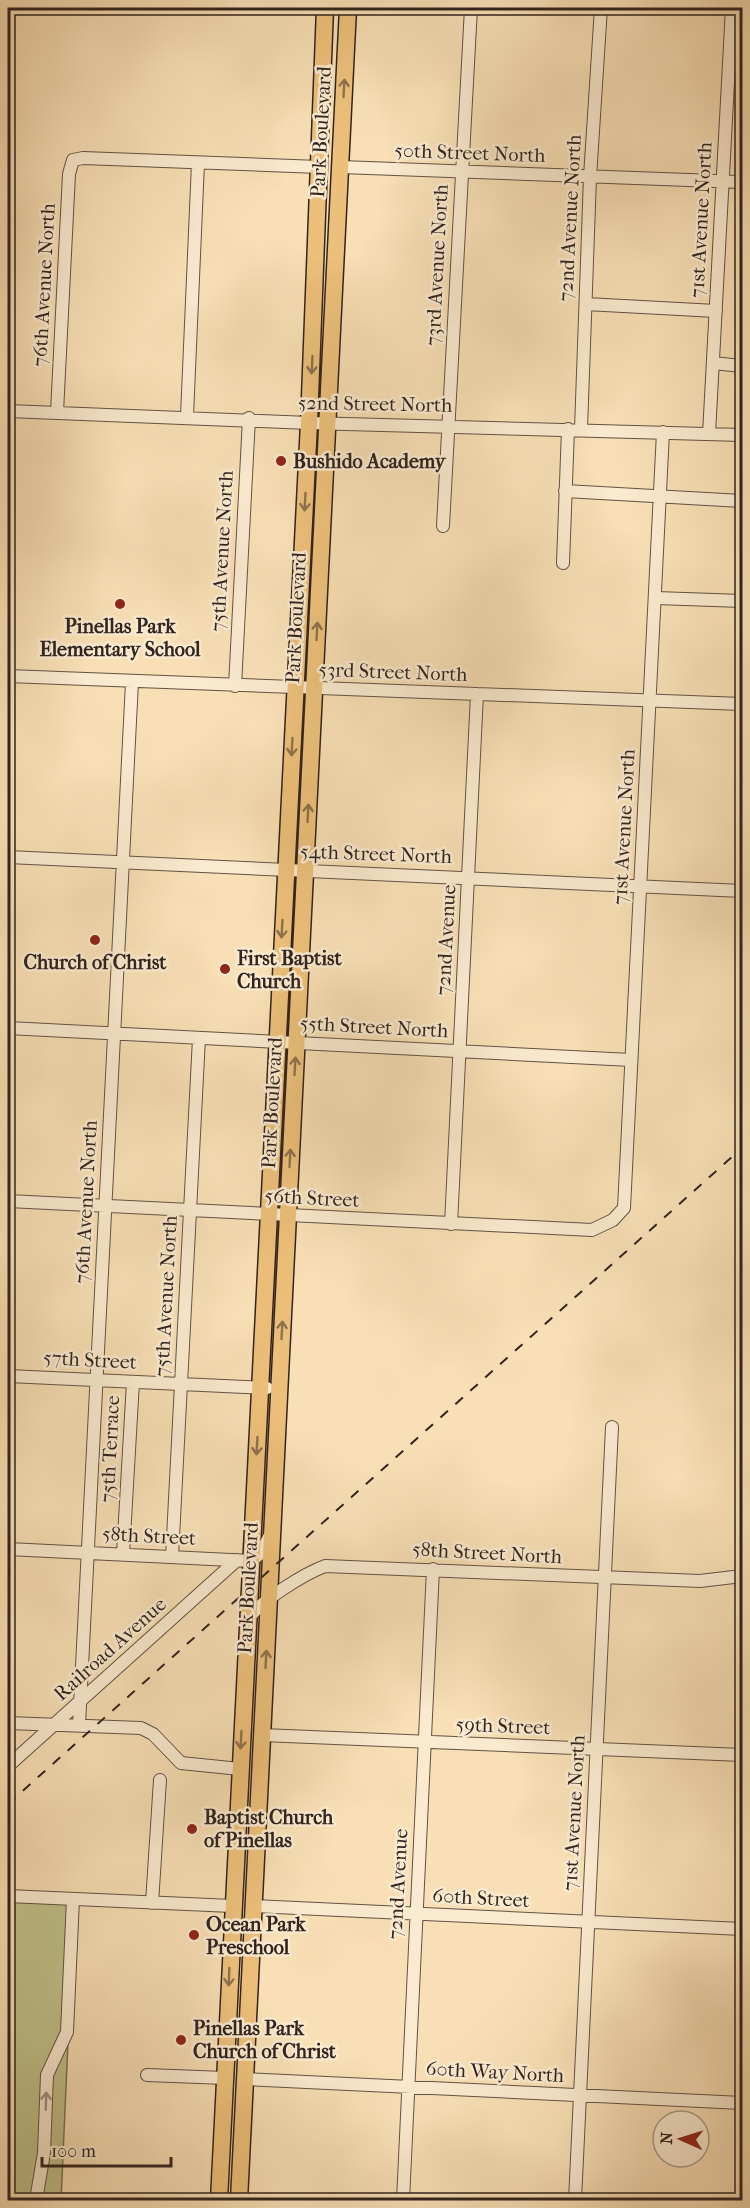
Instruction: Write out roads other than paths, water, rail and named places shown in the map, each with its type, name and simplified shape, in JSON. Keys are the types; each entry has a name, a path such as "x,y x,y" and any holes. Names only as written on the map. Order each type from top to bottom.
{"main road":[{"name":"Park Boulevard","path":"220,2199 232,1906 248,1619 244,1560 259,1388 268,1216 309,423 325,8"},
{"name":"Park Boulevard","path":"239,2200 348,8"},
{"path":"337,251 328,242 330,180 319,167 342,147"},
{"path":"245,1671 253,1692 253,1715 262,1729"},
{"path":"240,1769 247,1773 250,1804 258,1815"},
{"path":"236,1852 243,1865 245,1898 253,1906"},
{"path":"232,1906 241,1920 242,1947 250,1967"},
{"path":"228,2022 235,2041 236,2067 245,2079"},
{"path":"225,2078 232,2094 234,2123 242,2134"}],"street":[{"name":"73rd Avenue North","path":"443,526 471,8"},
{"name":"72nd Avenue North","path":"563,563 565,491 574,429 586,304 601,8"},
{"name":"71st Avenue North","path":"710,434 732,8"},
{"name":"76th Avenue North","path":"57,412 69,174 73,160 83,158 198,163"},
{"path":"187,416 198,163 319,167"},
{"name":"50th Street North","path":"340,168 742,182"},
{"path":"586,304 716,311"},
{"path":"713,363 742,366"},
{"name":"52nd Street North","path":"8,411 249,418 309,423 447,425 742,435"},
{"name":"75th Avenue North","path":"235,686 249,418"},
{"name":"71st Avenue North","path":"613,1220 624,1208 663,432"},
{"path":"565,491 742,501"},
{"path":"656,598 742,601"},
{"name":"53rd Street North","path":"8,676 294,689 742,704"},
{"name":"76th Avenue North","path":"79,1725 132,682"},
{"name":"72nd Avenue","path":"451,1224 477,694"},
{"name":"54th Street North","path":"8,856 742,891"},
{"name":"55th Street North","path":"8,1028 631,1060"},
{"name":"75th Avenue North","path":"172,1557 199,1038"},
{"name":"56th Street","path":"8,1201 287,1217 592,1230 613,1220"},
{"name":"57th Street","path":"8,1376 279,1389"},
{"name":"75th Terrace","path":"123,1554 133,1382"},
{"name":"71st Avenue North","path":"575,2200 612,1427"},
{"path":"244,1560 261,1553 272,1531"},
{"name":"58th Street","path":"8,1549 244,1560"},
{"name":"Railroad Avenue","path":"8,1766 244,1560"},
{"name":"58th Street North","path":"248,1619 258,1605 312,1571 326,1566 700,1581 742,1576"},
{"name":"72nd Avenue","path":"403,2200 433,1569"},
{"path":"8,1723 141,1728 153,1734 181,1763 240,1769"},
{"name":"59th Street","path":"262,1729 425,1742 742,1755"},
{"path":"152,1903 160,1780"},
{"path":"8,1896 232,1906"},
{"path":"36,2200 44,2153 47,2075 67,2032 73,1899"},
{"name":"60th Street","path":"253,1906 742,1929"},
{"path":"147,2075 225,2078"},
{"name":"60th Way North","path":"245,2079 742,2103"}],"railway":[{"path":"8,1804 742,1148"}],"place":[{"name":"Bushido Academy","path":"281,461"},
{"name":"Pinellas Park Elementary School","path":"120,604"},
{"name":"Church of Christ","path":"95,940"},
{"name":"First Baptist Church","path":"225,969"},
{"name":"Baptist Church of Pinellas","path":"192,1829"},
{"name":"Ocean Park Preschool","path":"194,1935"},
{"name":"Pinellas Park Church of Christ","path":"181,2040"}]}
